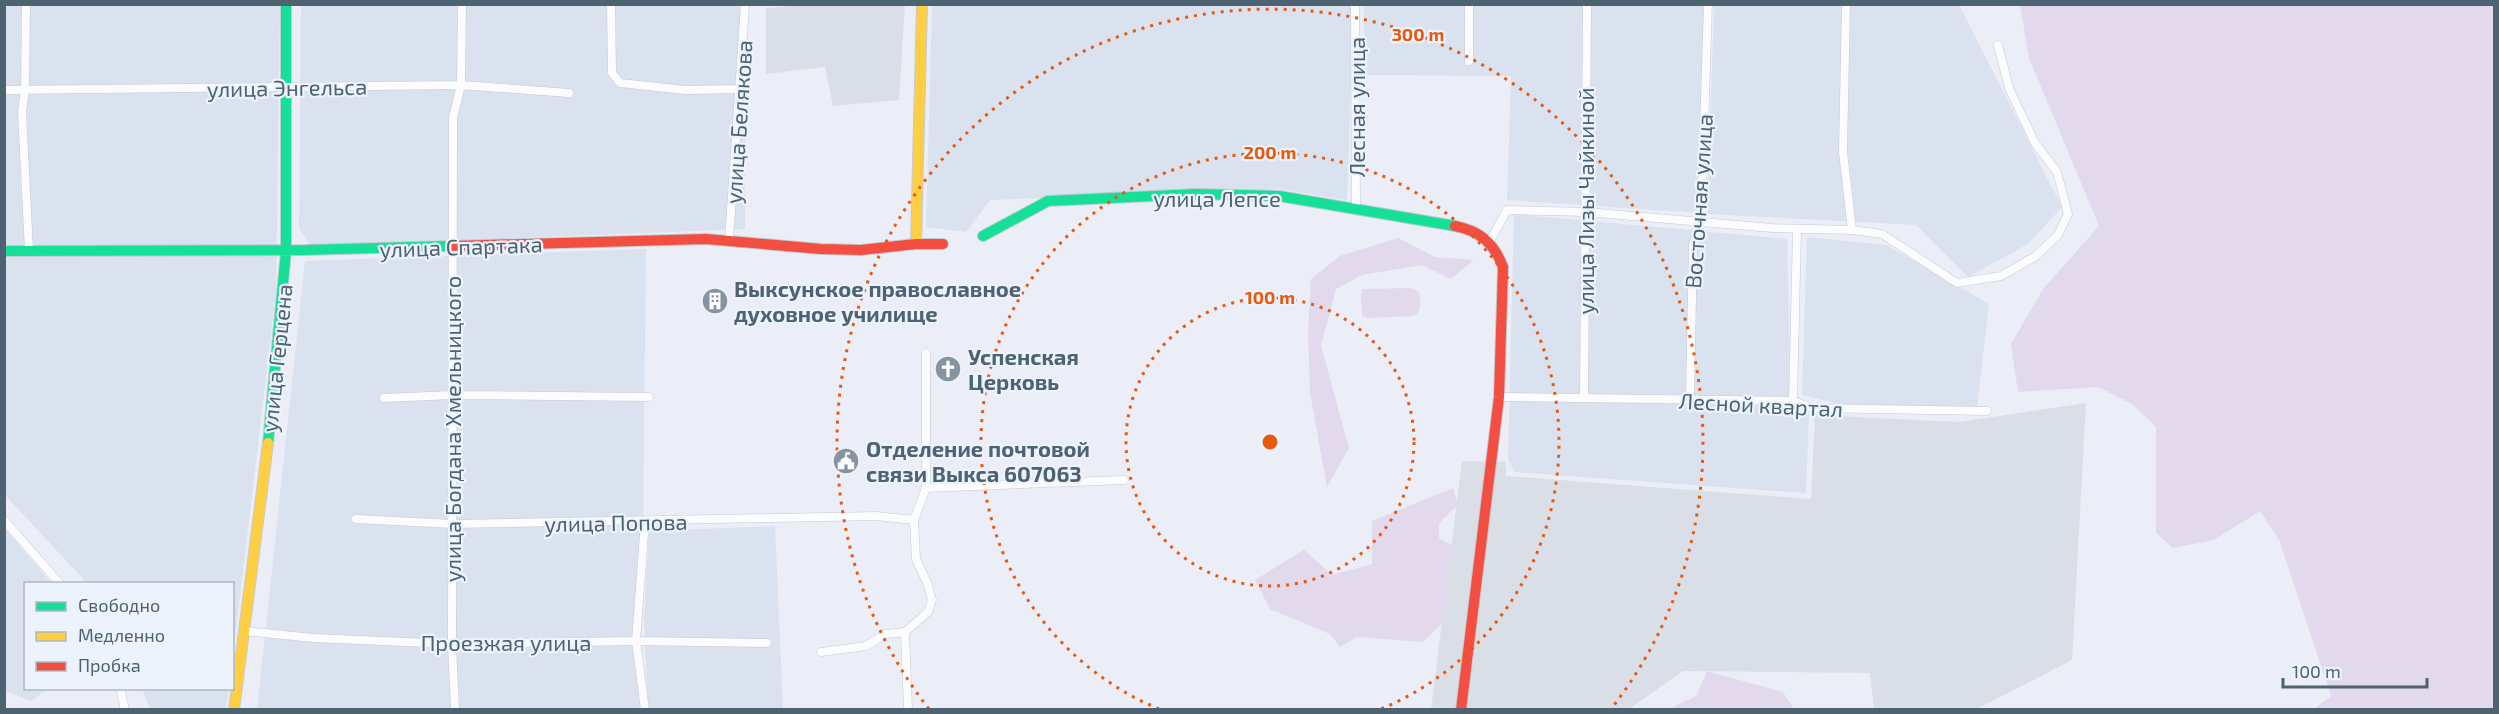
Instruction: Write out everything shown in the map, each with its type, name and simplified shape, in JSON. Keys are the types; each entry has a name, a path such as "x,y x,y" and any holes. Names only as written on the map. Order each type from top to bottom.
{"street":[{"path":"26,4 25,90 22,112 29,250"},
{"name":"улица Герцена","path":"234,710 270,416 286,251 286,4"},
{"name":"улица Богдана Хмельницкого","path":"455,710 452,644 451,247 453,118 461,85 462,4"},
{"path":"611,4 612,73 620,84 685,90 740,89"},
{"name":"улица Белякова","path":"729,240 746,4"},
{"path":"922,4 916,244 944,244"},
{"name":"Лесная улица","path":"1355,4 1356,209"},
{"path":"1469,4 1469,62"},
{"name":"улица Лизы Чайкиной","path":"1584,398 1587,4"},
{"name":"Восточная улица","path":"1690,398 1693,245 1701,222 1708,4"},
{"path":"1846,4 1843,152 1852,230"},
{"path":"1461,710 1499,397 1503,267 1490,241 1508,210 1586,212 1797,230 1852,230 1882,234 1957,283 2001,276 2036,256 2058,235 2068,214 2057,172 2035,143 2009,88 1998,45"},
{"name":"улица Энгельса","path":"4,90 461,85 569,93"},
{"name":"улица Лепсе","path":"983,236 1048,201 1243,193 1279,196 1459,227 1490,241"},
{"path":"1793,401 1797,230"},
{"name":"улица Спартака","path":"4,251 286,251 729,240 821,249 861,250 916,244"},
{"path":"821,652 866,646 886,634 904,632 928,612 932,600 916,559 914,520 926,488 926,353"},
{"path":"384,398 453,395 649,397"},
{"name":"Лесной квартал","path":"1499,397 1690,398 1793,401 1812,408 1987,411"},
{"path":"926,488 1124,480"},
{"name":"улица Попова","path":"357,519 453,524 876,516 914,520"},
{"path":"4,520 58,582"},
{"path":"645,522 636,641 645,710"},
{"name":"Проезжая улица","path":"245,631 312,638 452,644 636,641 767,643"},
{"path":"904,632 908,710"},
{"path":"120,690 125,710"}],"shaded area":[{"path":"812,4 905,5 899,100 833,106 825,67 766,74 766,8"},
{"path":"1714,4 1959,5 2062,207 2028,244 1968,277 1916,225 1707,214"},
{"path":"5,5 280,5 276,292 234,648 234,582 86,582 5,495"},
{"path":"301,5 746,5 745,229 312,246 299,229"},
{"path":"932,5 1354,5 1347,200 1280,189 990,200 966,232 926,227"},
{"path":"1364,5 1704,5 1700,213 1507,200 1511,76 1365,75"},
{"path":"2020,5 2494,5 2494,709 2314,709 2331,696 2280,542 2260,511 2214,540 2173,548 2156,533 2156,427 2132,404 2098,387 2018,392 2011,344 2043,289 2099,226 2029,58"},
{"path":"1514,214 1787,239 1791,411 1809,414 1806,493 1514,472 1508,458"},
{"path":"1807,237 1886,245 1989,304 1976,415 1871,412 1802,395"},
{"path":"1398,238 1435,257 1474,260 1451,279 1422,265 1362,275 1336,289 1321,346 1349,448 1327,487 1310,393 1308,333 1311,279 1340,256"},
{"path":"646,249 641,709 257,710 305,261"},
{"path":"1411,288 1419,292 1420,303 1420,309 1413,316 1368,318 1362,316 1361,294 1363,289"},
{"path":"2086,403 2072,660 1977,709 1874,709 1870,673 1683,671 1629,709 1431,710 1462,461 1506,462 1506,476 1811,499 1815,415 1959,422"},
{"path":"1453,488 1458,505 1439,523 1439,538 1453,546 1442,623 1423,642 1357,637 1340,647 1330,634 1270,609 1255,580 1304,550 1332,575 1372,564 1372,521"},
{"path":"775,526 783,709 648,710 644,619 649,531"},
{"path":"5,529 50,582 24,582 24,690 46,690 31,701 5,691"},
{"path":"1707,671 1783,692 1794,709 1669,709 1696,696"},
{"path":"142,690 229,690 226,709 150,709"}],"traffic: fast":[{"path":"268,443 286,251 286,4"},
{"path":"983,236 1048,201 1196,194 1279,196 1455,226"},
{"path":"4,251 305,250 450,246"}],"traffic: slow":[{"path":"916,244 922,4"},
{"path":"234,710 268,443"}],"traffic: jam":[{"path":"1455,226 1472,231 1485,239 1495,251 1503,267 1499,397 1461,710"},
{"path":"450,246 706,239 821,249 861,250 916,244 943,244"}],"place":[{"name":"Выксунское православное духовное училище","path":"715,301"},
{"name":"Успенская Церковь","path":"948,369"},
{"name":"Отделение почтовой связи Выкса 607063","path":"846,461"}]}
